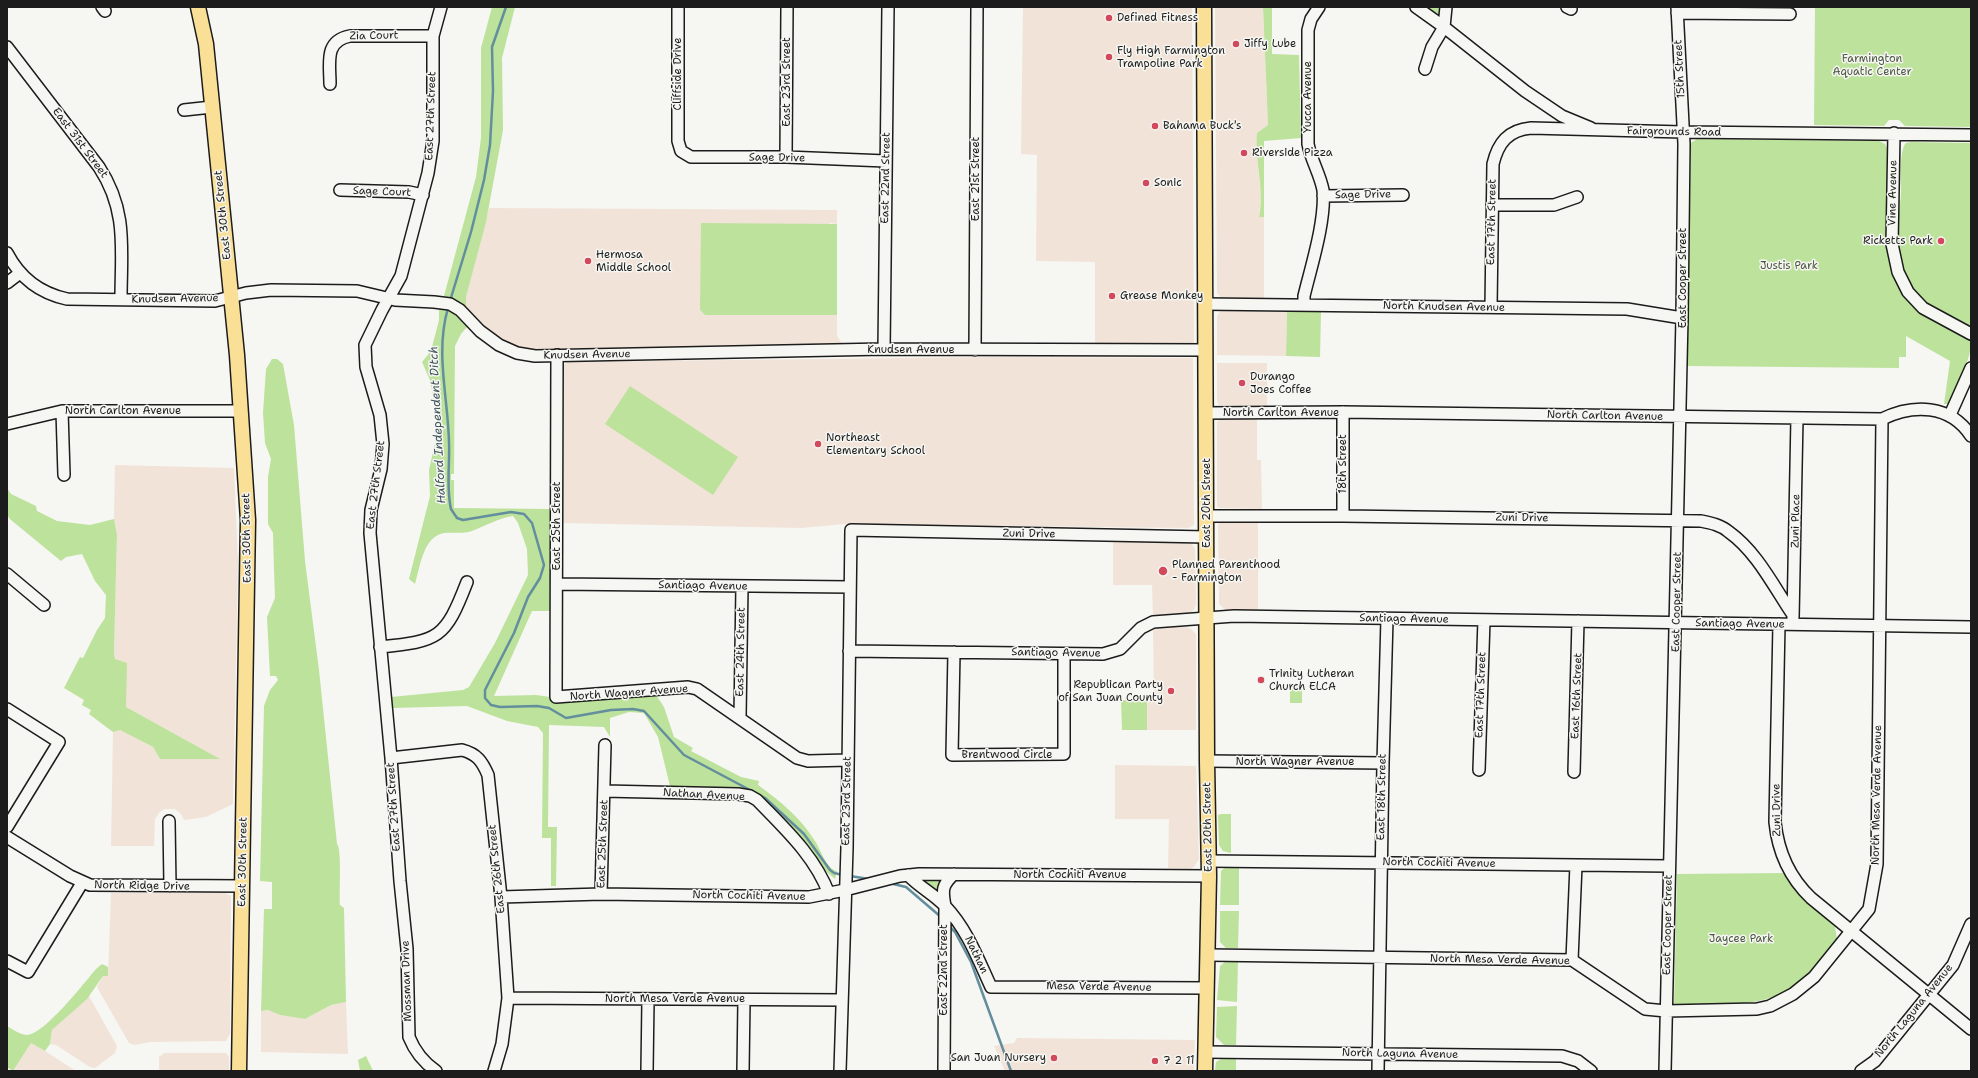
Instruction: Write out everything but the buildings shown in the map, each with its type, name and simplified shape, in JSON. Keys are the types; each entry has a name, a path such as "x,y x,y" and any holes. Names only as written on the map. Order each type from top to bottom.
{"main road":[{"name":"East 30th Street","path":"198,7 205,39 231,296 241,411 248,534 239,1071"},
{"name":"East 20th Street","path":"1204,7 1207,761 1209,861 1205,1071"}],"street":[{"name":"East 27th Street","path":"400,882 391,758 370,533 371,510 381,469 383,444 380,415 366,367 365,345 406,264 423,195 433,141 433,36 441,7"},
{"name":"Cliffside Drive","path":"678,7 678,141"},
{"name":"East 23rd Street","path":"786,157 787,7"},
{"name":"East 22nd Street","path":"884,349 888,7"},
{"name":"East 21st Street","path":"974,350 977,7"},
{"name":"Yucca Avenue","path":"1304,305 1304,296 1322,214 1323,196 1318,169 1308,144 1308,30 1311,19 1320,7"},
{"name":"Fairgrounds Road","path":"1416,7 1444,27 1524,91 1562,116 1595,130 1971,135"},
{"path":"1425,70 1432,47 1444,27 1446,7"},
{"path":"1677,10 1790,14"},
{"name":"15th Street","path":"1677,10 1683,132"},
{"name":"Zia Court","path":"330,84 330,54 333,45 339,38 350,36 433,36"},
{"name":"East 31st Street","path":"7,48 99,167 110,186 121,219 121,299"},
{"path":"184,110 212,107"},
{"name":"East 17th Street","path":"1491,307 1493,164 1499,146 1510,133 1525,128 1595,130"},
{"name":"East Cooper Street","path":"1665,1071 1681,417 1683,132"},
{"name":"Vine Avenue","path":"1894,133 1892,244 1898,272 1908,292 1923,308 1933,315 1971,334"},
{"name":"Sage Drive","path":"678,141 681,151 691,157 786,157 886,161"},
{"name":"Sage Court","path":"340,190 409,192 423,195"},
{"name":"Sage Drive","path":"1323,196 1403,195"},
{"path":"1492,205 1554,205 1577,197"},
{"name":"Knudsen Avenue","path":"7,253 20,273 34,286 57,297 76,300 215,300 271,290 335,290 362,292 388,299 450,304 460,310 489,339 504,348 526,355 884,349 1206,350"},
{"path":"7,283 20,273"},
{"name":"North Knudsen Avenue","path":"1205,304 1627,309 1682,318"},
{"name":"East 25th Street","path":"556,697 558,355"},
{"path":"1971,368 1950,415 1971,436"},
{"name":"North Carlton Avenue","path":"1206,413 1343,412 1882,419 1898,412 1915,409 1930,410 1950,415"},
{"path":"62,411 64,475"},
{"name":"North Carlton Avenue","path":"7,424 62,411 241,411"},
{"name":"18th Street","path":"1343,412 1343,516"},
{"name":"Zuni Place","path":"1792,620 1797,418"},
{"name":"North Mesa Verde Avenue","path":"1208,955 1381,959 1572,960 1645,1009 1757,1009 1776,1003 1793,994 1814,977 1869,909 1876,864 1882,419"},
{"name":"Zuni Drive","path":"1207,516 1701,520 1716,524 1729,531 1744,545 1762,569 1792,620"},
{"name":"East 23rd Street","path":"840,1071 848,760 851,530"},
{"name":"Zuni Drive","path":"851,530 1207,537"},
{"path":"7,574 44,605"},
{"path":"380,647 416,644 434,638 447,625 467,582"},
{"name":"Santiago Avenue","path":"557,584 850,587"},
{"name":"East 24th Street","path":"740,717 742,586"},
{"name":"Santiago Avenue","path":"849,651 1064,654 1109,653 1120,649 1141,628 1153,622 1234,616 1779,624 1792,620 1880,626 1971,627"},
{"name":"East 18th Street","path":"1378,1071 1387,619"},
{"name":"East 17th Street","path":"1479,770 1484,620"},
{"name":"East 16th Street","path":"1574,772 1578,621"},
{"name":"Zuni Drive","path":"1779,624 1775,822 1778,844 1789,870 1801,888 1971,1029"},
{"name":"Brentwood Circle","path":"954,652 952,755 1064,754 1064,654"},
{"name":"North Wagner Avenue","path":"556,697 688,687 697,689 740,717 797,758 808,760 848,760"},
{"path":"7,709 59,742 7,827"},
{"name":"East 25th Street","path":"601,894 605,745"},
{"name":"East 26th Street","path":"391,758 462,750 474,753 483,763 488,775 501,896 508,998 502,1044 494,1071"},
{"name":"North Wagner Avenue","path":"1207,761 1383,763"},
{"name":"Nathan Avenue","path":"604,791 738,794 750,796 757,800 798,842 824,881 828,894"},
{"path":"169,821 170,886"},
{"name":"North Ridge Drive","path":"7,837 82,883 107,887 243,886"},
{"name":"North Cochiti Avenue","path":"1209,861 1669,866"},
{"path":"1572,960 1576,865"},
{"name":"East 22nd Street","path":"944,1071 945,906 942,894 945,882 954,874"},
{"name":"North Cochiti Avenue","path":"501,896 601,894 809,897 908,875 1209,876"},
{"name":"Nathan","path":"908,875 945,906 967,934 991,986"},
{"name":"Mossman Drive","path":"400,882 407,949 409,1037 414,1048 436,1071"},
{"path":"7,961 28,972 82,883"},
{"name":"North Laguna Avenue","path":"1860,1071 1875,1061 1953,965 1971,924"},
{"name":"Mesa Verde Avenue","path":"991,986 1207,988"},
{"name":"North Mesa Verde Avenue","path":"508,998 842,1000"},
{"path":"646,1071 648,1000"},
{"path":"743,1071 744,1000"},
{"name":"North Laguna Avenue","path":"1206,1052 1562,1056 1578,1061 1591,1071"}],"shaded area":[{"path":"1023,7 1192,7 1193,344 1095,344 1095,262 1036,261 1037,155 1021,154"},
{"path":"1215,7 1263,7 1268,125 1257,133 1256,150 1261,195 1259,217 1264,217 1264,298 1221,298 1217,293"},
{"name":"Hermosa Middle School","path":"489,208 837,210 837,224 830,223 700,310 705,315 837,315 837,336 843,345 521,348 493,334 466,307 466,297"},
{"path":"1220,311 1287,312 1286,356 1217,355 1217,317"},
{"name":"Northeast Elementary School","path":"989,357 1193,358 1194,525 1189,528 844,524 801,528 562,523 564,365 567,362"},
{"path":"1217,363 1267,363 1267,406 1219,405 1217,400"},
{"path":"1220,419 1257,419 1257,460 1261,460 1262,509 1220,508 1217,506 1217,422"},
{"path":"115,465 234,468 238,562 233,804 206,817 184,820 181,814 175,809 164,809 155,819 154,846 111,846 113,732 120,730 153,747 160,759 219,759 126,707 114,652 117,535 114,519"},
{"path":"1220,521 1258,521 1258,611 1226,610 1219,604 1218,525"},
{"path":"1113,541 1192,544 1195,549 1196,604 1194,610 1188,614 1153,615 1152,585 1113,585"},
{"path":"1186,627 1191,629 1196,634 1196,730 1147,730 1147,700 1154,700 1153,628"},
{"path":"1115,765 1196,766 1199,859 1194,867 1190,869 1168,868 1169,819 1115,819"},
{"path":"111,893 225,893 231,896 230,1034 226,1041 151,1042 134,1045 129,1043 97,987 103,976 108,976"},
{"path":"89,996 117,1046 115,1053 95,1068 90,1067 56,1045 50,1044 52,1030"},
{"path":"346,1002 348,1054 261,1052 261,1011 268,1010 280,1015 305,1019 331,1005"},
{"path":"1017,1038 1195,1040 1194,1071 1005,1071 994,1046 1014,1043"},
{"path":"31,1043 45,1051 76,1071 13,1071"},
{"path":"164,1053 226,1053 229,1057 229,1071 159,1071 159,1057"}],"green space":[{"path":"492,7 515,7 502,58 503,130 486,222 466,297 466,307 444,296 476,177 481,138 481,48"},
{"path":"1263,7 1272,7 1272,54 1299,55 1301,138 1264,141 1264,217 1259,217 1261,196 1256,144 1257,133 1268,125"},
{"path":"1422,7 1440,7 1439,15 1438,16"},
{"name":"Farmington Aquatic Center","path":"1815,7 1971,7 1971,127 1905,126 1899,120 1889,120 1884,126 1814,125"},
{"name":"Justis Park","path":"1697,139 1879,141 1885,144 1888,150 1888,253 1897,283 1909,302 1922,314 1969,338 1971,344 1964,371 1948,404 1944,404 1950,361 1906,336 1906,357 1899,357 1899,368 1687,366 1691,143"},
{"name":"Ricketts Park","path":"1906,143 1971,143 1971,328 1942,314 1926,303 1912,287 1902,268 1899,258 1897,238 1901,195 1901,158"},
{"path":"701,223 837,224 837,315 705,315 700,310"},
{"path":"439,308 452,312 467,327 461,334 455,346 454,474 451,474 451,480 454,480 454,508 550,509 553,611 532,611 494,696 536,695 550,697 561,702 656,695 664,707 674,737 693,748 691,751 741,777 759,781 758,785 790,810 809,832 824,859 833,870 837,871 835,879 816,863 760,798 670,786 658,737 644,713 629,712 610,718 610,737 604,727 549,725 548,827 557,827 556,886 551,886 551,838 542,838 543,733 538,727 507,721 467,706 392,708 391,697 463,690 469,687 495,643 528,575 527,549 518,523 513,516 497,520 468,532 444,533 437,535 427,546 415,584 409,579 430,496 429,470 437,434 435,406 430,380 422,362 431,351 439,320"},
{"path":"1287,312 1321,312 1320,357 1286,356"},
{"path":"272,359 277,359 283,364 294,425 305,561 319,670 337,844 339,848 340,905 344,908 346,1002 331,1005 305,1019 280,1015 268,1010 261,1011 264,909 272,909 272,882 260,881 264,706 270,690 278,680 276,676 270,676 267,617 275,598 273,533 268,524 268,477 271,459 265,443 263,413 266,369"},
{"path":"630,386 738,457 713,495 605,424"},
{"path":"7,488 11,494 36,506 37,511 57,521 90,525 114,519 117,535 114,652 115,659 127,663 126,707 220,759 160,759 153,747 120,730 113,732 89,714 91,710 82,705 84,700 64,688 80,657 83,658 97,630 105,618 106,595 95,581 82,554 66,557 61,561 11,520 7,515"},
{"path":"1290,685 1302,685 1302,703 1290,703"},
{"path":"1121,700 1147,700 1147,730 1122,730"},
{"path":"1231,814 1231,853 1223,851 1219,845 1218,815"},
{"path":"1239,865 1239,905 1220,905 1221,871 1227,866"},
{"name":"Jaycee Park","path":"1784,873 1796,892 1835,927 1837,939 1824,957 1799,983 1772,998 1736,1004 1674,1004 1677,874"},
{"path":"923,880 941,880 938,893 922,882"},
{"path":"1220,911 1239,911 1238,948 1226,948 1220,942"},
{"path":"1238,961 1237,1002 1217,1000 1220,966 1225,962"},
{"path":"102,964 108,967 108,976 103,976 87,999 52,1030 50,1044 45,1051 31,1043 13,1071 7,1067 7,1026 25,1035 35,1032 44,1026 64,1007"},
{"path":"1237,1006 1236,1045 1224,1045 1216,1037 1217,1007"},
{"path":"366,1056 373,1071 360,1071 358,1060"},
{"path":"1224,1057 1236,1057 1236,1071 1215,1071 1216,1062"}],"waterway":[{"name":"Halford Independent Ditch","path":"450,301 471,232 484,180 490,145 493,91 492,47 506,7"},
{"name":"Halford Independent Ditch","path":"448,308 444,325 442,358 448,425 448,476 451,509 457,518 463,520 511,512 524,514 532,523 544,565 540,578 528,597 514,633 485,690 485,698 491,705 500,707 537,706 549,708 566,718 611,710 633,709 644,711 684,755 765,798 804,834 830,870 834,873 843,875"},
{"name":"Halford Independent Ditch","path":"850,876 869,879"},
{"name":"Halford Independent Ditch","path":"889,883 906,887 941,917"},
{"name":"Halford Independent Ditch","path":"948,925 955,932 971,962 1011,1071"}],"place":[{"name":"Defined Fitness","path":"1109,18"},
{"name":"Jiffy Lube","path":"1236,44"},
{"name":"Fly High Farmington Trampoline Park","path":"1109,57"},
{"name":"Bahama Buck's","path":"1155,126"},
{"name":"Riverside Pizza","path":"1244,153"},
{"name":"Sonic","path":"1146,183"},
{"name":"Ricketts Park","path":"1941,241"},
{"name":"Hermosa Middle School","path":"588,261"},
{"name":"Grease Monkey","path":"1112,296"},
{"name":"Durango Joes Coffee","path":"1242,383"},
{"name":"Northeast Elementary School","path":"818,444"},
{"name":"Planned Parenthood - Farmington","path":"1163,571"},
{"name":"Trinity Lutheran Church ELCA","path":"1261,680"},
{"name":"Republican Party of San Juan County","path":"1171,691"},
{"name":"San Juan Nursery","path":"1054,1058"},
{"name":"7 2 11","path":"1155,1061"}]}
